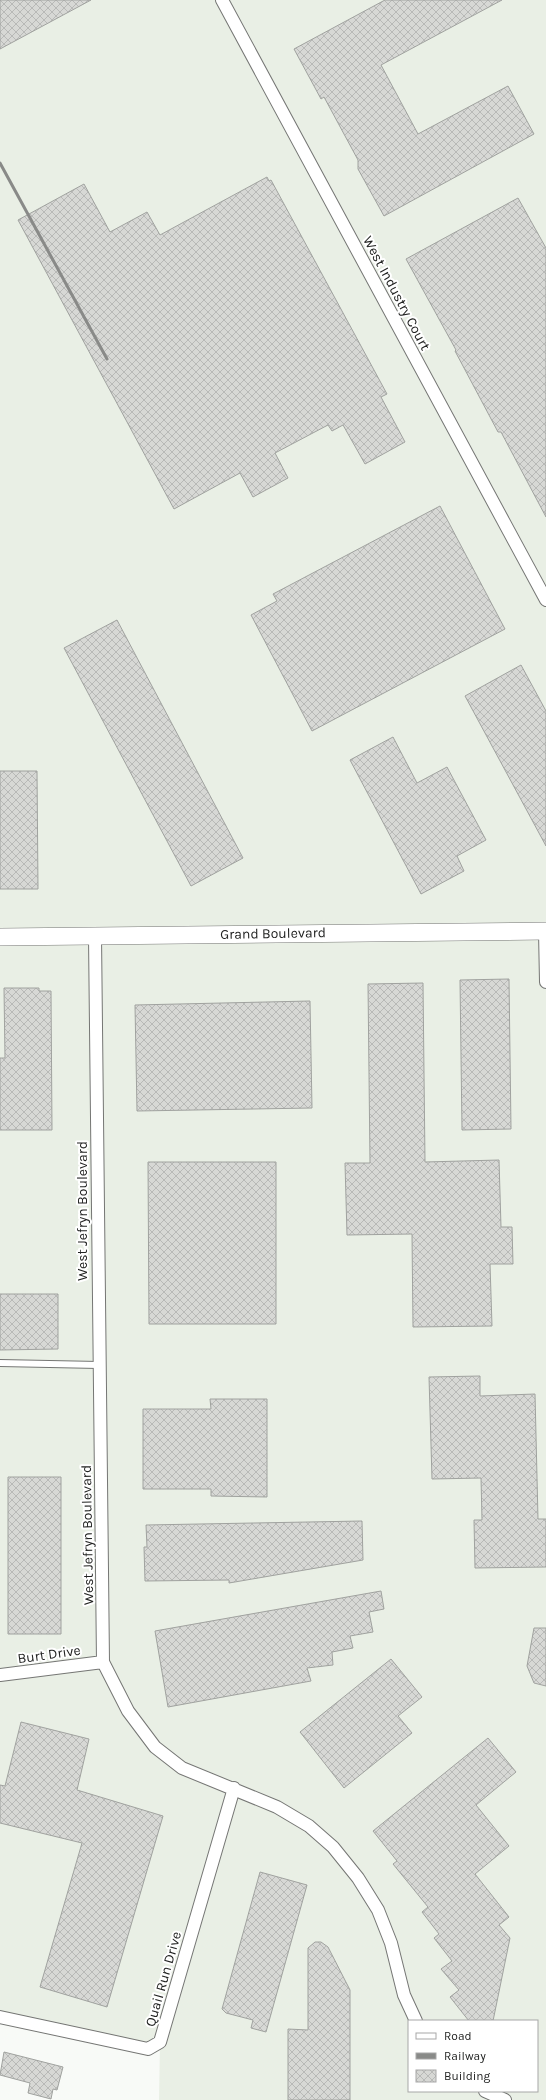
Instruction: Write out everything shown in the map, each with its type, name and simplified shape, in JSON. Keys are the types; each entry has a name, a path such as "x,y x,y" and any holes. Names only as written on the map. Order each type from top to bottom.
{"street":[{"name":"West Industry Court","path":"222,0 546,600"},
{"name":"Grand Boulevard","path":"0,937 546,931"},
{"path":"546,931 546,982"},
{"name":"West Jefryn Boulevard","path":"95,936 103,1662 128,1711 155,1747 182,1768 234,1788 277,1807 309,1826 333,1847 358,1878 378,1910 391,1943 404,1995 416,2020"},
{"name":"Burt Drive","path":"0,1675 103,1662"},
{"name":"Quail Run Drive","path":"0,2017 148,2049 160,2042 234,1788"},
{"path":"487,2092 505,2100"}],"lane":[{"path":"0,1363 99,1365"}],"shaded area":[{"path":"0,0 546,0 546,2100 159,2100 160,2043 148,2049 0,2017"}],"building":[{"path":"0,0 91,0 0,49"},
{"path":"385,0 502,0 381,65 418,134 508,86 534,134 384,216 358,169 358,160 324,97 321,99 294,49"},
{"path":"267,177 269,181 271,180 387,394 381,397 405,442 365,464 343,425 332,431 328,425 275,453 288,478 253,497 240,473 174,509 18,220 84,184 110,232 147,212 160,235"},
{"path":"518,198 546,248 546,517 501,432 498,432 455,351 456,350 406,259"},
{"path":"440,506 505,629 312,731 251,615 277,601 273,594"},
{"path":"117,620 243,858 191,886 64,648"},
{"path":"521,665 546,711 546,846 465,696"},
{"path":"393,737 417,783 447,767 486,840 457,856 464,871 421,894 350,760"},
{"path":"0,771 37,771 38,889 0,889"},
{"path":"509,979 511,1129 462,1130 460,980"},
{"path":"423,983 425,1162 499,1160 501,1227 512,1227 513,1264 490,1264 492,1326 413,1327 412,1234 347,1235 345,1163 370,1163 368,984"},
{"path":"4,988 39,988 39,991 51,991 52,1130 0,1130 0,1058 5,1058"},
{"path":"310,1001 312,1108 137,1111 135,1005"},
{"path":"148,1162 276,1162 276,1324 149,1324"},
{"path":"0,1294 58,1294 58,1349 0,1350"},
{"path":"480,1376 480,1396 535,1394 538,1519 546,1519 546,1567 475,1568 474,1520 482,1520 481,1478 432,1479 429,1377"},
{"path":"210,1399 267,1399 267,1497 211,1496 211,1489 143,1489 143,1409 211,1409"},
{"path":"8,1477 61,1477 61,1634 8,1634"},
{"path":"362,1521 363,1560 229,1583 229,1580 145,1581 144,1547 147,1547 146,1525"},
{"path":"381,1591 384,1609 369,1612 373,1632 350,1636 353,1648 332,1652 333,1665 307,1668 311,1681 168,1707 155,1631"},
{"path":"534,1628 546,1628 546,1686 534,1683 527,1666"},
{"path":"391,1659 422,1697 398,1716 412,1733 344,1788 300,1732"},
{"path":"21,1722 89,1739 77,1790 163,1816 107,2007 40,1987 82,1843 0,1823 0,1785 5,1786"},
{"path":"488,1738 516,1772 476,1805 509,1846 475,1874 509,1917 499,1925 510,1938 493,2020 468,2020 450,1997 459,1990 441,1969 452,1961 434,1938 439,1934 422,1912 428,1907 393,1864 397,1861 373,1831"},
{"path":"260,1872 307,1885 266,2032 251,2028 253,2020 226,2013 222,2009"},
{"path":"315,1942 321,1942 328,1947 350,1990 350,2100 288,2100 288,2029 308,2030 308,1948"},
{"path":"4,2052 63,2067 57,2090 53,2089 51,2099 28,2093 30,2083 0,2075"}],"railway":[{"path":"0,163 107,359"}]}
